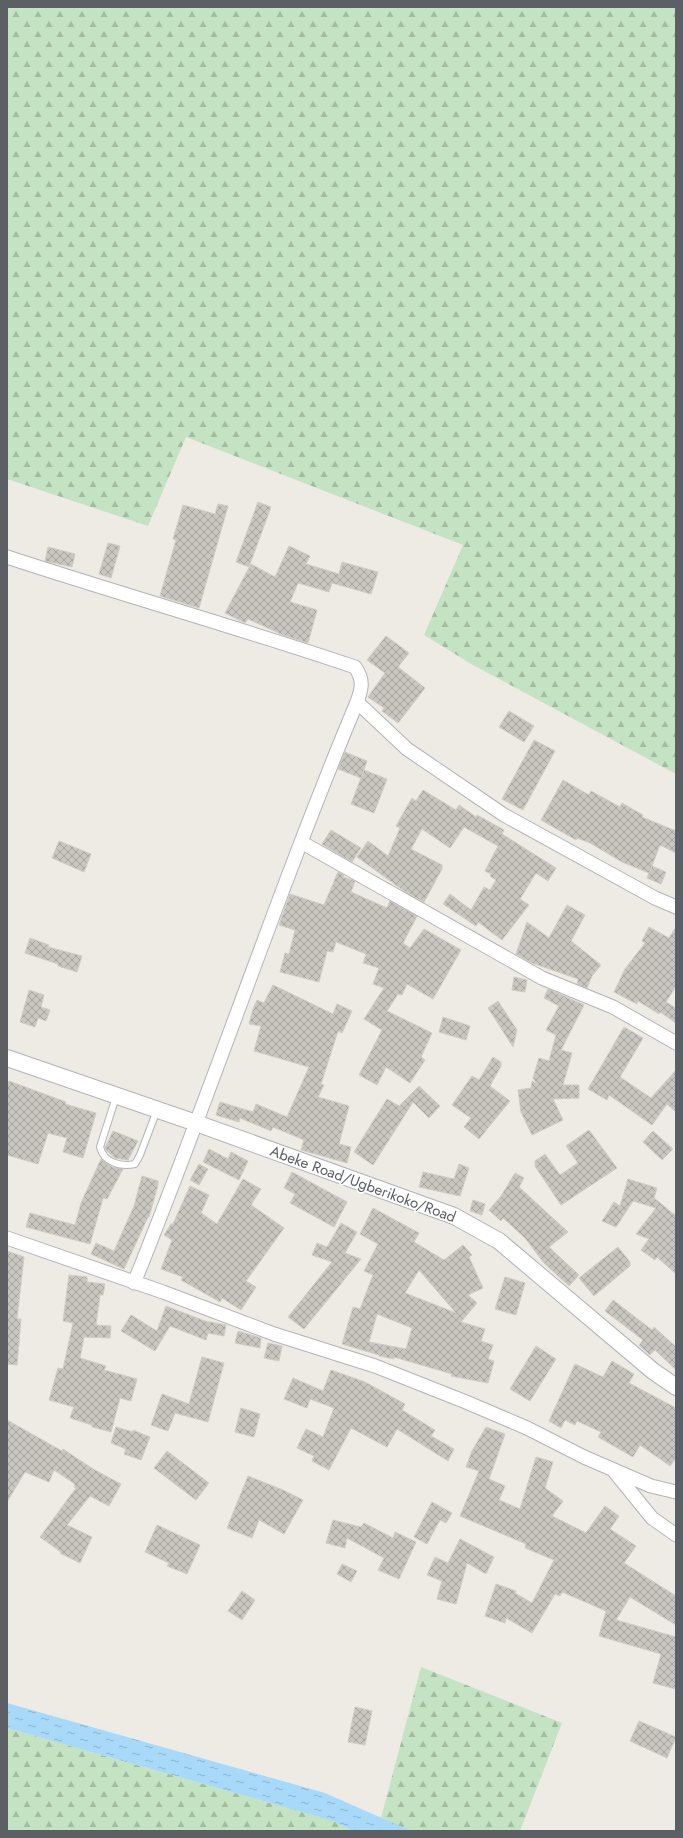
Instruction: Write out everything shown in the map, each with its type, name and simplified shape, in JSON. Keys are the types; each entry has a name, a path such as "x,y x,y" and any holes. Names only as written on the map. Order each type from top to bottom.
{"street":[{"path":"7,557 132,598 268,638 355,667 361,675 362,686 357,702 301,842 196,1124 134,1283"},
{"path":"357,702 406,749 504,815 655,898 676,906"},
{"path":"301,842 542,978 613,1007 676,1043"},
{"name":"Abeke Road/Ugberikoko/Road","path":"7,1058 158,1110 454,1216 499,1241 654,1371 676,1387"},
{"path":"7,1238 163,1292 274,1334 389,1372 527,1428 584,1457 651,1486 676,1492"},
{"path":"612,1469 652,1518 676,1535"}],"lane":[{"path":"116,1096 100,1147 102,1153 108,1159 124,1166 134,1164 140,1155 158,1110"}],"green space":[{"path":"7,7 676,7 676,774 473,665 424,635 463,545 186,437 148,526 7,479"},
{"path":"421,1667 562,1723 520,1831 411,1831 381,1818"},
{"path":"7,1728 333,1821 353,1831 7,1831"}],"water":[{"path":"7,1703 325,1793 411,1831 353,1831 333,1821 7,1728"}],"building":[{"path":"258,502 271,507 249,567 236,562"},
{"path":"218,504 228,506 199,608 160,596 176,540 173,539 183,505 215,514"},
{"path":"108,543 120,546 111,578 99,574"},
{"path":"289,546 310,556 306,564 339,574 342,562 378,572 371,594 332,583 329,592 298,583 290,602 317,610 308,643 283,635 248,619 245,623 225,613 251,564 275,577"},
{"path":"48,547 75,554 72,567 45,561"},
{"path":"386,636 409,653 398,667 425,688 398,723 382,711 384,708 368,697 385,673 367,660"},
{"path":"509,711 534,726 524,742 499,727"},
{"path":"534,740 555,751 523,810 502,799"},
{"path":"345,752 367,761 361,778 338,769"},
{"path":"364,770 387,779 374,813 351,804"},
{"path":"563,780 589,795 591,791 620,807 622,803 643,815 642,817 676,831 676,853 660,845 650,871 652,866 666,872 661,884 647,878 649,873 622,862 590,843 577,838 576,840 541,820"},
{"path":"423,790 456,810 459,805 476,817 477,815 504,830 502,834 556,868 548,881 536,873 520,899 529,905 502,940 478,922 476,926 443,904 450,894 471,910 484,887 490,890 496,880 490,876 491,874 485,871 498,846 464,827 450,848 422,829 411,849 442,865 442,869 424,902 407,893 357,857 368,841 388,856 400,828 396,826 412,798 416,801"},
{"path":"331,830 361,848 352,862 322,844"},
{"path":"59,841 91,854 84,872 52,858"},
{"path":"338,872 344,875 343,877 355,881 351,892 387,908 390,901 417,916 403,943 410,948 424,929 461,950 433,999 407,984 402,995 398,994 387,1011 432,1033 421,1057 425,1060 410,1083 386,1067 377,1085 359,1075 382,1030 364,1019 384,988 373,984 379,968 363,963 366,954 336,942 333,952 327,951 319,982 280,972 285,953 289,954 295,930 279,925 290,894 324,905"},
{"path":"567,905 585,915 571,941 601,965 592,976 587,988 577,984 578,979 532,963 516,954 527,922 549,938"},
{"path":"649,927 669,938 676,927 676,986 666,1002 676,1008 676,1023 660,1012 659,1014 638,1001 637,1004 614,992 625,969 645,943 642,941"},
{"path":"30,938 49,945 48,947 82,956 77,972 25,953"},
{"path":"514,977 527,980 525,992 512,990"},
{"path":"273,985 333,1014 337,1004 352,1011 342,1033 338,1031 321,1084 324,1085 318,1097 349,1106 339,1144 351,1147 347,1163 301,1150 304,1140 273,1127 271,1131 240,1118 239,1122 216,1115 220,1102 253,1112 256,1104 287,1117 309,1067 254,1051 261,1026 249,1024 253,1009 257,1000 264,1003"},
{"path":"548,989 584,1005 561,1050 572,1053 563,1085 579,1085 579,1098 553,1099 563,1120 532,1135 521,1112 518,1090 531,1088 532,1081 537,1084 533,1078 539,1058 549,1061 556,1035 546,1030 559,1006 544,998"},
{"path":"29,990 44,995 41,1007 50,1010 46,1021 38,1018 35,1027 20,1022"},
{"path":"498,1001 517,1030 513,1047 488,1008"},
{"path":"443,1017 470,1026 466,1040 439,1032"},
{"path":"624,1027 643,1038 620,1077 651,1098 676,1070 676,1112 667,1104 652,1125 609,1095 607,1100 588,1089"},
{"path":"493,1057 501,1062 501,1066 490,1086 510,1101 479,1139 464,1127 471,1118 452,1105 472,1076 479,1080"},
{"path":"9,1081 66,1102 65,1104 96,1113 83,1158 63,1152 67,1138 48,1133 38,1164 7,1155 7,1086"},
{"path":"419,1086 440,1106 429,1118 413,1102 373,1165 354,1152 387,1099 399,1106"},
{"path":"589,1130 617,1168 561,1205 535,1166 535,1161 545,1154 560,1175 578,1163 566,1146"},
{"path":"113,1131 138,1141 128,1160 115,1158 106,1150 105,1148"},
{"path":"653,1131 673,1149 662,1160 643,1142"},
{"path":"209,1149 228,1159 231,1152 248,1161 239,1180 203,1162"},
{"path":"101,1159 112,1167 123,1169 107,1199 103,1198 90,1244 26,1227 30,1213 75,1225 81,1203"},
{"path":"199,1164 208,1169 199,1185 190,1180"},
{"path":"459,1164 469,1168 460,1196 419,1187 423,1172 454,1179"},
{"path":"292,1172 347,1202 334,1227 290,1203 295,1194 284,1188"},
{"path":"515,1173 524,1178 519,1187 568,1232 549,1247 579,1275 569,1286 544,1263 525,1238 503,1218 501,1221 489,1210 501,1196"},
{"path":"142,1176 158,1181 158,1185 149,1217 124,1269 91,1254 96,1243 114,1251 134,1206"},
{"path":"243,1179 261,1189 251,1205 284,1228 246,1281 256,1287 241,1310 222,1298 220,1302 181,1280 183,1277 161,1269 172,1240 164,1235 171,1224 173,1224 190,1186 209,1195 201,1213 217,1224"},
{"path":"628,1179 657,1188 654,1198 676,1216 676,1274 657,1257 655,1260 641,1250 649,1239 636,1234 656,1208 633,1201 616,1227 602,1221 614,1202 620,1206"},
{"path":"473,1200 485,1204 482,1215 470,1211"},
{"path":"373,1208 419,1233 414,1242 444,1260 463,1245 472,1255 469,1257 483,1288 468,1295 477,1303 461,1322 485,1329 481,1341 493,1345 488,1359 494,1361 488,1383 451,1376 452,1374 394,1357 394,1359 379,1356 342,1344 353,1307 360,1309 373,1275 364,1271 378,1244 360,1234","holes":["419,1270 456,1313 405,1293","377,1314 412,1328 406,1349 369,1342"]},
{"path":"341,1223 357,1232 345,1253 361,1259 304,1329 288,1317 332,1262 312,1255 317,1243 327,1247"},
{"path":"618,1247 630,1262 630,1266 594,1296 579,1278"},
{"path":"7,1251 24,1257 17,1319 21,1319 17,1365 7,1364"},
{"path":"69,1275 87,1277 87,1282 105,1284 103,1295 100,1295 96,1325 111,1326 110,1338 84,1337 80,1358 106,1366 104,1370 137,1379 131,1401 120,1398 111,1432 92,1427 92,1425 70,1418 74,1407 49,1400 58,1368 63,1369 73,1323 63,1321"},
{"path":"505,1277 525,1283 516,1315 495,1309"},
{"path":"613,1300 652,1330 654,1327 676,1347 676,1370 655,1350 650,1355 639,1345 643,1340 605,1311"},
{"path":"166,1306 205,1321 226,1325 224,1336 208,1333 206,1340 170,1326 155,1351 121,1331 131,1315 157,1331"},
{"path":"238,1331 261,1338 260,1348 235,1343"},
{"path":"268,1343 282,1346 279,1361 264,1358"},
{"path":"536,1346 556,1359 530,1401 510,1389"},
{"path":"202,1357 224,1363 208,1422 175,1413 168,1431 151,1425 162,1394 189,1404"},
{"path":"612,1361 634,1374 629,1383 676,1408 676,1458 670,1466 640,1445 633,1457 598,1437 601,1432 577,1421 575,1425 565,1420 561,1428 549,1421 575,1364 603,1377"},
{"path":"331,1370 365,1382 405,1404 402,1410 435,1430 431,1436 454,1449 448,1461 397,1429 387,1447 351,1428 329,1470 312,1461 314,1456 297,1448 306,1429 323,1437 334,1408 310,1399 307,1408 284,1399 293,1378 323,1391"},
{"path":"241,1408 260,1414 254,1437 235,1432"},
{"path":"7,1420 62,1451 63,1449 93,1469 121,1484 109,1506 90,1496 67,1525 92,1537 80,1563 60,1553 61,1552 40,1537 76,1488 74,1487 75,1484 54,1470 49,1482 25,1472 7,1502"},
{"path":"116,1427 133,1432 133,1430 150,1437 141,1460 124,1454 126,1449 111,1443"},
{"path":"486,1427 505,1434 489,1479 505,1486 499,1500 520,1509 536,1457 553,1462 545,1488 563,1501 552,1516 586,1533 605,1506 619,1516 610,1529 636,1546 624,1563 676,1596 676,1625 630,1597 616,1620 676,1637 676,1689 653,1683 661,1654 599,1636 606,1611 562,1592 560,1596 555,1594 532,1633 506,1618 505,1623 485,1616 496,1584 516,1591 515,1593 532,1603 554,1560 525,1548 526,1544 460,1516 479,1471 466,1467 472,1451"},
{"path":"167,1451 209,1483 196,1500 154,1468"},
{"path":"248,1476 303,1500 284,1534 259,1520 252,1538 227,1528"},
{"path":"432,1502 452,1513 446,1523 440,1520 427,1544 414,1537"},
{"path":"333,1520 361,1527 364,1523 393,1538 395,1532 416,1542 399,1579 378,1570 384,1558 347,1538 345,1548 326,1543"},
{"path":"157,1525 200,1545 187,1574 167,1566 169,1563 145,1552"},
{"path":"460,1539 494,1557 486,1574 467,1563 456,1604 437,1599 442,1581 427,1575 435,1557 448,1563"},
{"path":"342,1564 357,1571 351,1582 337,1574"},
{"path":"242,1591 255,1600 242,1620 228,1611"},
{"path":"355,1707 372,1711 365,1745 348,1742"},
{"path":"639,1721 676,1737 667,1758 630,1741"}]}
